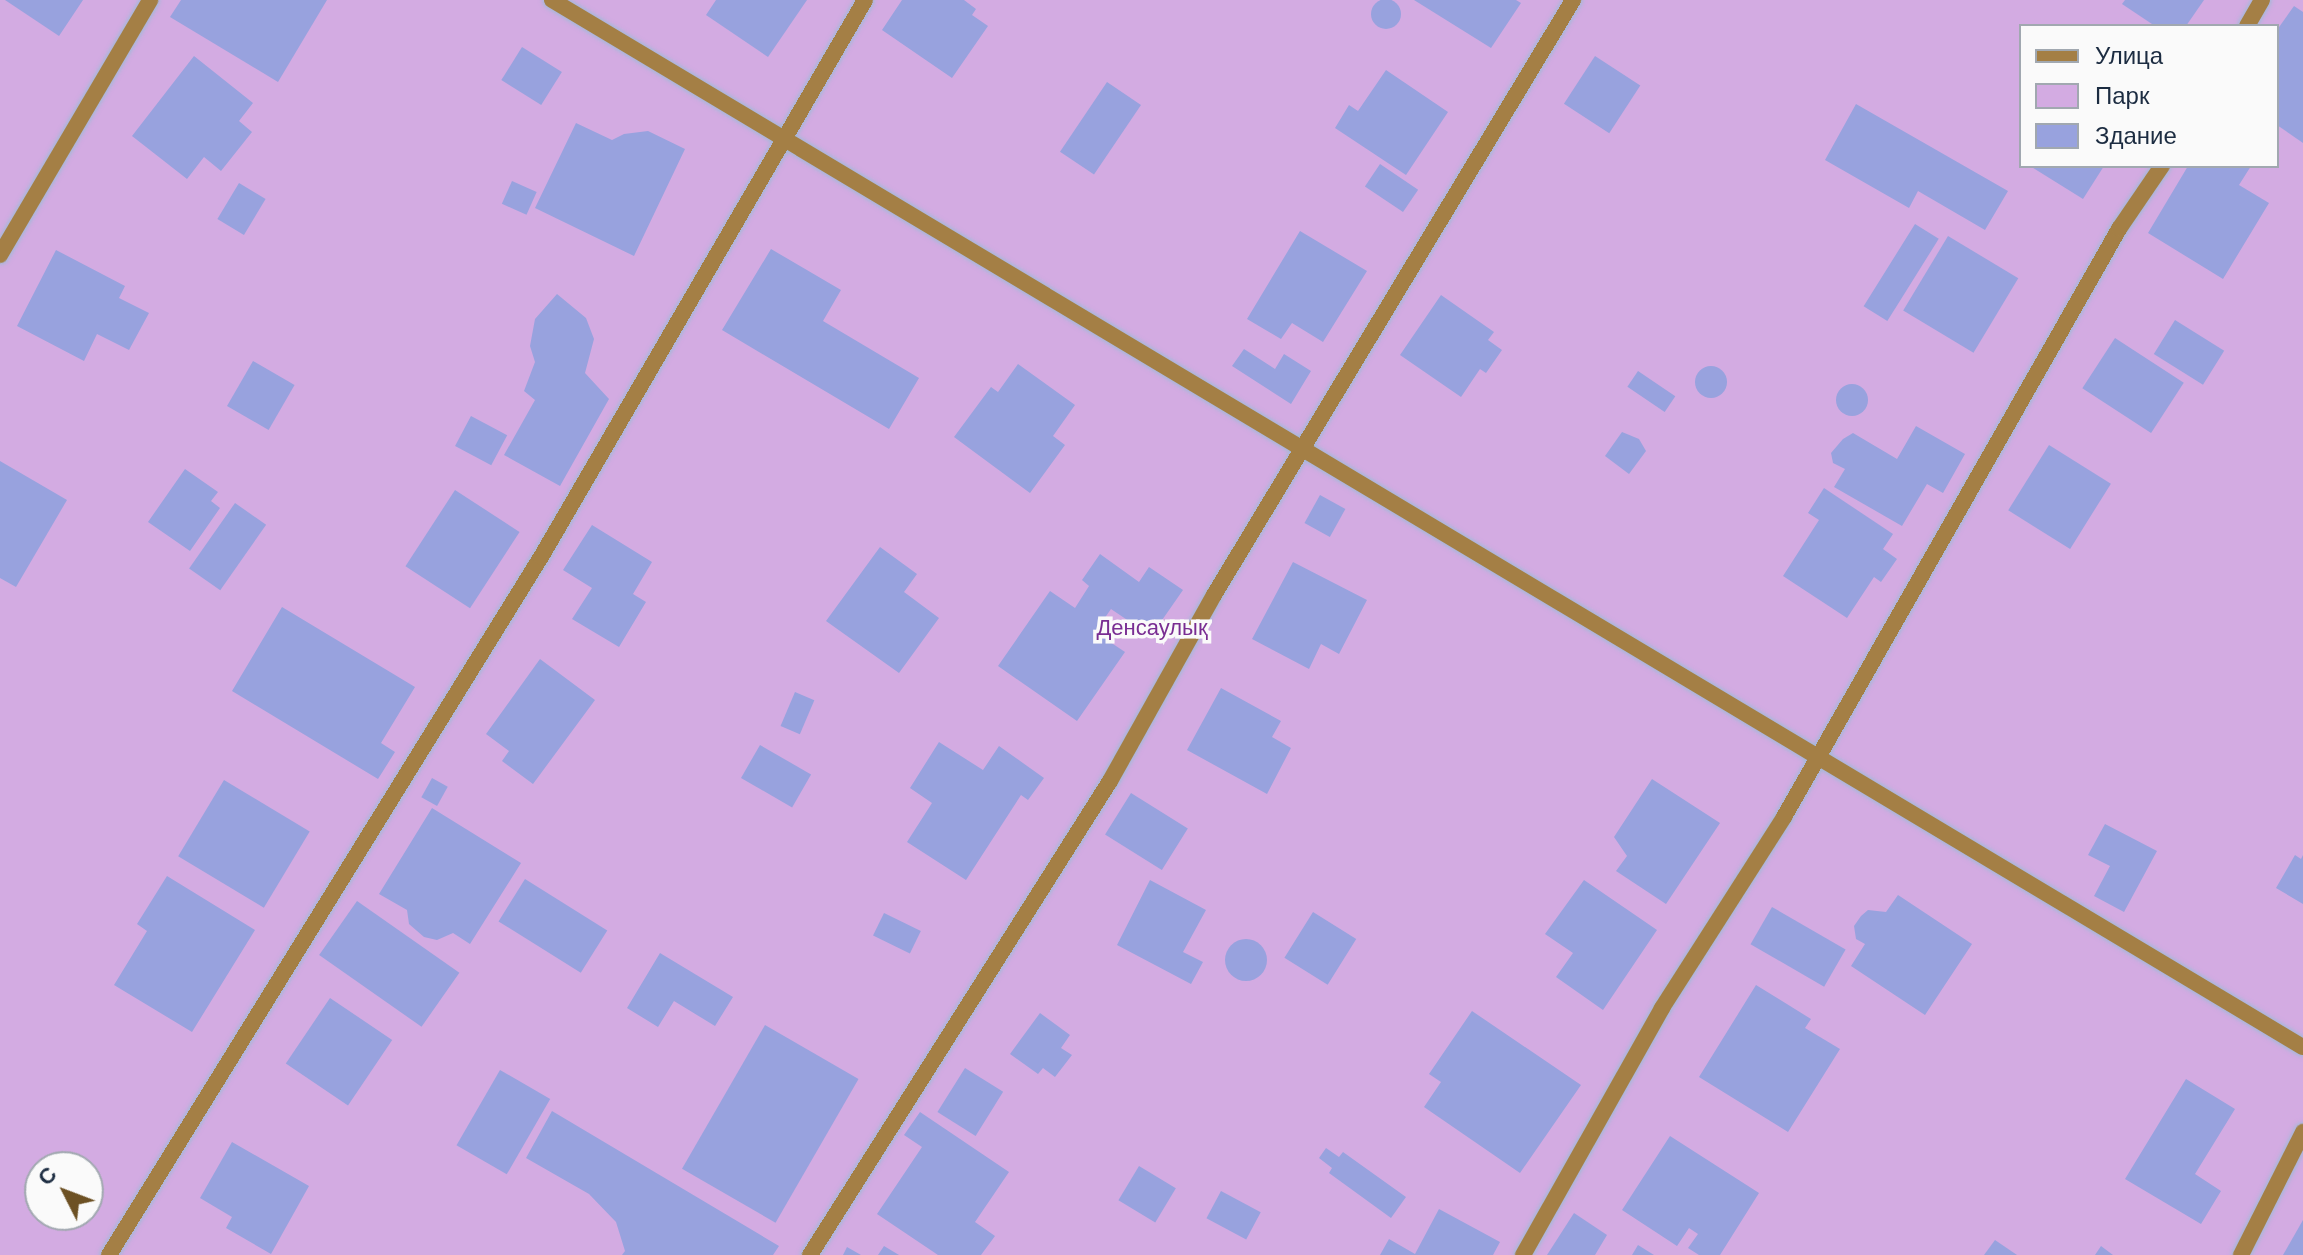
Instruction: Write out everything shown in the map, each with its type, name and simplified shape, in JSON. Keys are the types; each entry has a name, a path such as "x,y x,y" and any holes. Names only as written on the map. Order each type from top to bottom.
{"street":[{"path":"0,255 150,0"},
{"path":"552,0 2303,1047"},
{"path":"109,1255 541,557 865,0"},
{"path":"810,1255 1110,781 1302,447 1573,0"},
{"path":"2248,24 2262,0"},
{"path":"1523,1255 1662,1008 1784,817 2119,229 2161,168"},
{"path":"2241,1255 2303,1132"}],"green space":[{"name":"Денсаулық","path":"0,0 2303,0 2303,1255 0,1255"}],"building":[{"path":"1386,-1 1396,4 1401,14 1396,24 1386,29 1376,24 1371,14 1376,4"},
{"path":"5,0 83,0 59,36"},
{"path":"181,0 327,0 278,82 170,17"},
{"path":"716,0 807,0 768,57 706,15"},
{"path":"902,0 964,0 976,9 972,15 988,26 952,78 882,30"},
{"path":"1414,0 1516,0 1521,3 1491,48"},
{"path":"2125,0 2204,0 2187,24 2152,24 2122,4"},
{"path":"2294,6 2303,12 2303,143 2279,126 2279,27"},
{"path":"522,47 562,72 541,105 501,80"},
{"path":"194,56 253,103 239,121 252,132 221,171 204,157 187,179 132,136"},
{"path":"1595,56 1640,85 1609,133 1564,104"},
{"path":"1386,70 1448,112 1406,175 1335,128 1349,105 1358,111"},
{"path":"1107,82 1141,105 1094,175 1060,152"},
{"path":"1856,104 2008,191 1985,230 1918,191 1909,208 1825,160"},
{"path":"576,123 612,140 624,134 648,131 685,149 634,256 535,208"},
{"path":"1380,164 1418,190 1403,212 1365,186"},
{"path":"2033,168 2103,168 2083,199"},
{"path":"2187,168 2250,168 2239,185 2269,203 2223,279 2148,233"},
{"path":"512,181 537,192 526,215 502,204"},
{"path":"239,183 266,199 244,235 217,219"},
{"path":"1915,224 1939,239 1887,321 1864,306"},
{"path":"1300,231 1367,271 1323,342 1292,323 1281,339 1247,319"},
{"path":"1948,236 2018,278 1973,353 1903,311"},
{"path":"771,249 841,290 823,321 919,378 889,429 722,330"},
{"path":"56,250 125,286 119,298 149,313 129,350 97,334 84,361 17,326"},
{"path":"557,294 586,318 594,339 585,373 609,399 560,486 504,455 535,400 524,391 535,362 530,346 535,319"},
{"path":"1441,295 1494,332 1488,340 1502,350 1486,373 1480,369 1461,397 1400,355"},
{"path":"2175,320 2224,351 2203,385 2154,354"},
{"path":"2115,338 2184,383 2151,433 2082,388"},
{"path":"1244,349 1275,369 1284,354 1311,371 1291,404 1232,366"},
{"path":"253,361 295,385 269,430 227,406"},
{"path":"1018,364 1075,405 1053,436 1065,445 1030,493 954,437 991,387 998,392"},
{"path":"1711,366 1722,371 1727,382 1722,393 1711,398 1700,393 1695,382 1700,371"},
{"path":"1638,371 1675,396 1665,412 1627,387"},
{"path":"1852,384 1863,389 1868,400 1863,411 1852,416 1841,411 1836,400 1841,389"},
{"path":"471,416 507,435 491,465 455,446"},
{"path":"1916,426 1965,454 1943,493 1927,484 1902,526 1834,487 1845,469 1833,463 1831,453 1843,439 1853,433 1897,459"},
{"path":"1622,432 1639,439 1646,451 1629,474 1605,456"},
{"path":"2049,445 2111,484 2070,549 2008,510"},
{"path":"0,461 67,500 16,587 0,578"},
{"path":"185,469 218,492 211,501 220,508 190,551 148,522"},
{"path":"1824,488 1893,534 1883,549 1897,559 1881,582 1874,577 1847,618 1783,576 1819,520 1808,513"},
{"path":"455,490 520,532 470,608 405,566"},
{"path":"1320,495 1345,509 1330,537 1304,523"},
{"path":"235,503 266,525 220,590 189,569"},
{"path":"592,525 652,562 633,594 646,602 619,647 572,619 592,588 563,570"},
{"path":"880,547 917,574 904,592 939,618 899,673 826,621"},
{"path":"1100,554 1139,582 1149,567 1183,590 1151,636 1111,609 1095,632 1125,652 1077,721 998,666 1050,591 1075,608 1089,586 1082,580"},
{"path":"1293,562 1367,600 1339,654 1321,644 1309,669 1252,639"},
{"path":"282,607 415,687 381,743 395,752 378,779 232,691"},
{"path":"540,659 595,700 533,784 502,761 509,751 486,734"},
{"path":"1221,688 1281,721 1272,737 1291,748 1267,794 1187,750"},
{"path":"795,692 814,700 800,734 781,726"},
{"path":"939,742 983,770 999,746 1044,778 1028,800 1021,795 966,880 907,842 932,803 910,788"},
{"path":"760,745 811,774 792,807 741,778"},
{"path":"432,778 448,787 437,806 421,797"},
{"path":"1652,779 1720,823 1666,904 1616,871 1627,856 1614,837"},
{"path":"224,780 310,832 264,908 178,856"},
{"path":"1131,793 1188,829 1162,870 1105,835"},
{"path":"432,808 521,863 470,944 453,933 437,940 424,937 409,924 407,910 379,894"},
{"path":"2105,824 2157,851 2124,912 2094,896 2110,866 2088,855"},
{"path":"2295,855 2301,859 2303,855 2303,904 2276,888"},
{"path":"167,876 255,930 192,1032 114,985 147,931 137,924"},
{"path":"525,879 607,930 581,973 499,921"},
{"path":"1150,880 1206,910 1183,952 1203,962 1191,984 1117,945"},
{"path":"1584,880 1657,930 1603,1010 1556,977 1573,953 1545,934"},
{"path":"1898,895 1972,944 1925,1015 1851,966 1865,944 1856,939 1854,926 1868,910 1886,912"},
{"path":"357,901 459,973 422,1027 319,955"},
{"path":"1772,907 1846,950 1824,987 1750,944"},
{"path":"1313,912 1356,939 1328,985 1284,958"},
{"path":"884,913 921,931 910,953 873,935"},
{"path":"1246,939 1261,945 1267,960 1261,975 1246,981 1231,975 1225,960 1231,945"},
{"path":"660,953 733,997 715,1026 674,1001 658,1027 627,1008"},
{"path":"1756,985 1811,1019 1805,1028 1840,1049 1788,1132 1699,1077"},
{"path":"330,998 392,1040 348,1105 286,1063"},
{"path":"1472,1011 1581,1085 1520,1173 1424,1107 1441,1082 1429,1074"},
{"path":"1040,1013 1070,1035 1061,1048 1072,1055 1055,1077 1043,1068 1038,1074 1010,1054"},
{"path":"765,1025 859,1079 776,1223 682,1169"},
{"path":"965,1068 1003,1092 976,1136 937,1112"},
{"path":"500,1070 550,1099 507,1174 457,1145"},
{"path":"2186,1079 2235,1109 2195,1174 2221,1191 2201,1224 2125,1179"},
{"path":"552,1111 779,1246 773,1255 622,1255 625,1251 616,1222 589,1194 526,1158"},
{"path":"920,1112 1009,1172 975,1222 995,1236 981,1255 938,1255 877,1214 922,1147 904,1135"},
{"path":"1670,1136 1759,1193 1720,1255 1699,1255 1688,1248 1698,1234 1689,1228 1677,1246 1622,1210"},
{"path":"232,1142 309,1186 271,1254 226,1228 232,1217 200,1198"},
{"path":"1326,1148 1339,1157 1343,1152 1406,1197 1391,1218 1329,1173 1332,1168 1319,1158"},
{"path":"1139,1166 1176,1188 1155,1222 1118,1200"},
{"path":"1221,1191 1261,1212 1246,1239 1206,1218"},
{"path":"1439,1209 1500,1242 1493,1255 1380,1255 1389,1239 1415,1254"},
{"path":"1574,1213 1607,1235 1595,1255 1547,1255"},
{"path":"2303,1220 2303,1255 2283,1255"},
{"path":"1995,1240 2017,1255 1984,1255"},
{"path":"1638,1245 1654,1255 1632,1255"},
{"path":"884,1246 899,1255 878,1255"},
{"path":"2101,1246 2113,1255 2095,1255"},
{"path":"847,1247 861,1255 843,1255"}]}
